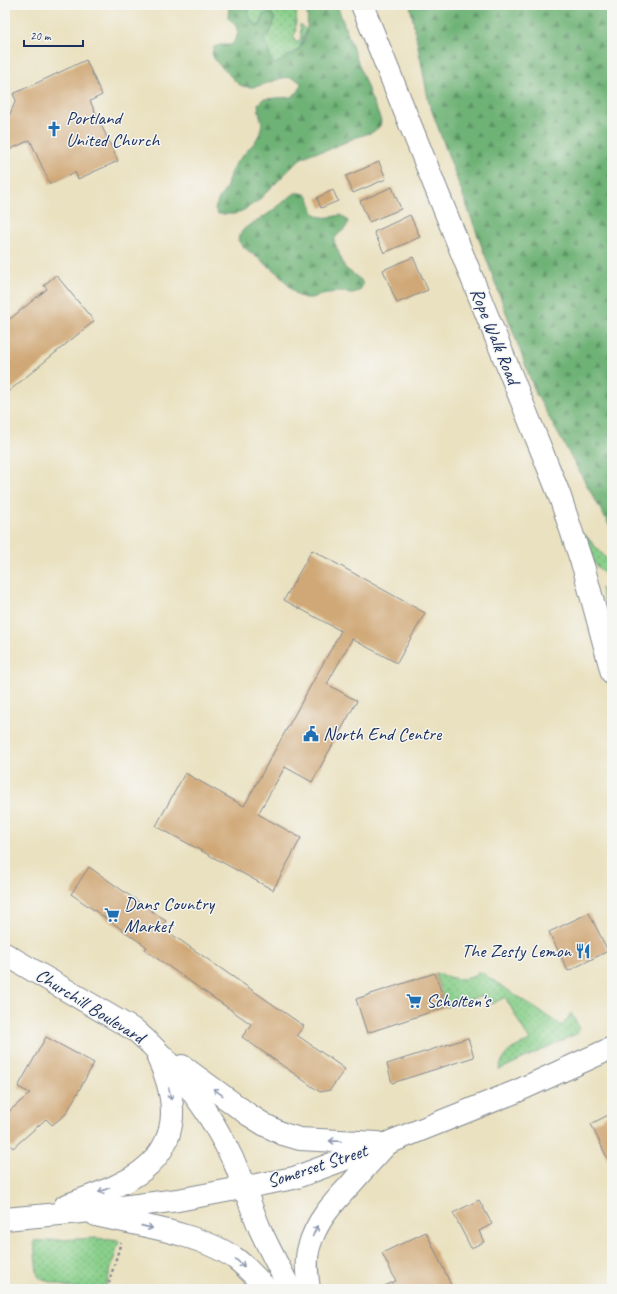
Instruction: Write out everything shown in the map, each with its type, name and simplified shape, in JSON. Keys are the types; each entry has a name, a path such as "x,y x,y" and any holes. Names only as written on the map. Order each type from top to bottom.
{"street":[{"name":"Rope Walk Road","path":"362,5 559,494 584,569 612,673"},
{"name":"Churchill Boulevard","path":"5,954 136,1031 152,1045 183,1079 204,1108 230,1155 261,1230 290,1289"},
{"path":"152,1045 249,1115 283,1134 300,1139 388,1143"},
{"path":"46,1214 127,1180 143,1171 155,1159 164,1146 170,1130 172,1117 171,1095 165,1074 152,1045"},
{"name":"Somerset Street","path":"5,1219 46,1214 81,1212 178,1200 294,1178 388,1143 515,1092 612,1048"},
{"path":"309,1289 306,1268 308,1247 321,1218 388,1143"},
{"path":"81,1212 188,1237 217,1248 236,1259 267,1289"}],"path":[{"path":"107,1289 127,1222"}],"green space":[{"path":"229,5 248,5 250,17 253,23 258,26 261,24 262,16 266,13 272,14 275,19 271,31 264,40 264,43 269,48 270,57 275,64 296,52 301,46 307,29 306,5 337,5 381,121 380,126 373,132 354,138 328,150 312,153 300,159 259,200 244,210 234,214 218,214 215,209 219,198 226,189 230,174 235,164 255,142 260,133 262,123 258,104 263,99 291,97 299,91 301,83 294,79 287,78 256,87 248,87 238,84 218,64 212,53 214,47 220,45 231,45 238,34 236,27 228,18"},
{"path":"248,5 295,5 297,12 296,32 293,36 296,43 301,37 300,24 306,30 300,47 295,52 275,64 270,57 269,48 263,41 271,31 275,19 260,25 254,24 249,16"},
{"path":"410,5 596,5 612,9 612,530 536,394 429,103"},
{"path":"295,193 302,193 306,195 309,198 313,210 319,216 327,217 341,215 348,221 346,227 337,235 334,241 345,268 361,280 363,285 359,291 353,293 328,293 311,298 299,296 279,274 242,246 238,240 239,235 245,228 268,214"},
{"path":"585,535 605,557 612,571 612,585 609,579 594,563"},
{"path":"601,588 609,597 611,603 612,632"},
{"path":"479,971 562,1026 571,1013 579,1027 578,1033 499,1070 501,1063 510,1051 530,1041 505,997 492,1004 481,996 446,1007 435,973 452,978 464,979 469,978"},
{"path":"96,1238 119,1241 105,1289 76,1289 43,1280 38,1276 34,1241"}],"building":[{"name":"Portland United Church","path":"86,60 102,95 90,101 118,161 78,179 75,172 50,184 30,140 5,152 5,118 9,116 16,100 13,94"},
{"path":"379,162 386,179 353,193 346,176"},
{"path":"392,187 401,209 369,222 360,201"},
{"path":"333,190 338,201 321,208 317,198"},
{"path":"410,215 420,237 384,253 374,232"},
{"path":"413,257 428,290 397,303 383,270"},
{"path":"56,275 94,321 9,391 5,385 5,323 47,289 44,285"},
{"name":"North End Centre","path":"312,550 425,613 397,663 352,639 327,684 357,701 312,782 285,767 258,814 301,838 273,890 156,826 185,773 244,806 341,631 284,600"},
{"path":"89,867 166,921 161,927 304,1026 297,1035 345,1069 330,1090 320,1092 242,1037 251,1024 145,950 147,947 71,894"},
{"path":"589,913 608,951 568,971 549,932"},
{"path":"435,973 446,1007 367,1033 356,999"},
{"path":"46,1037 94,1063 66,1114 52,1125 46,1119 13,1148 5,1139 5,1115 30,1093 18,1087"},
{"path":"468,1038 474,1057 392,1083 387,1064"},
{"path":"612,1113 612,1168 591,1124"},
{"path":"479,1200 492,1224 479,1231 484,1242 471,1248 453,1213"},
{"path":"426,1232 453,1289 381,1289 380,1288 396,1281 382,1253"}],"place":[{"name":"Portland United Church","path":"54,129"},
{"name":"North End Centre","path":"311,734"},
{"name":"Dans Country Market","path":"112,915"},
{"name":"The Zesty Lemon","path":"583,951"},
{"name":"Scholten's","path":"414,1001"}]}
